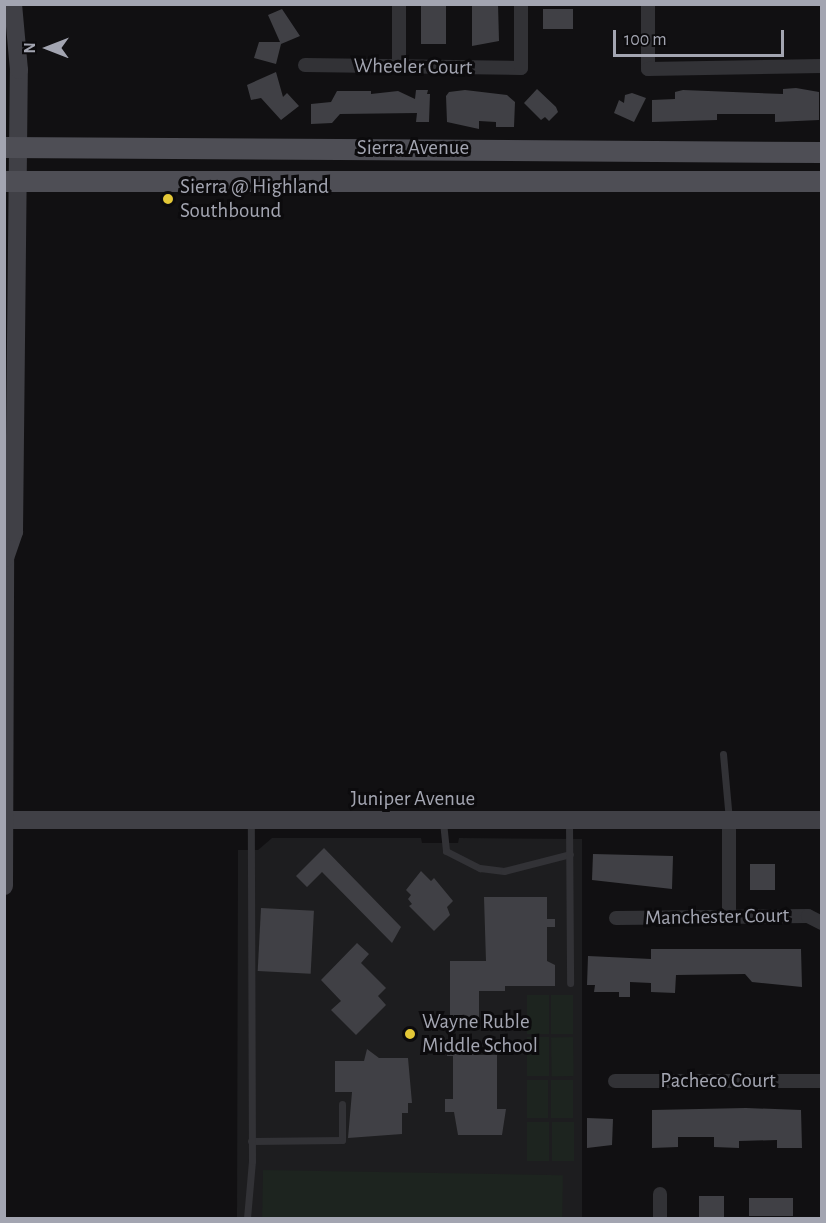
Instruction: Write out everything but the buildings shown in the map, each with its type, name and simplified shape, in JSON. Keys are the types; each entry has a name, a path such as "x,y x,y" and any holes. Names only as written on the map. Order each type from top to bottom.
{"main road":[{"name":"Sierra Avenue","path":"11,147 822,152"},
{"name":"Sierra Avenue","path":"10,181 822,181"}],"street":[{"path":"4,886 5,558 14,532 10,181 19,70 13,4"},
{"path":"399,4 399,67"},
{"name":"Wheeler Court","path":"305,65 521,68 521,4"},
{"path":"648,4 648,69 822,66"},
{"name":"Juniper Avenue","path":"5,820 251,822 822,820"},
{"path":"729,820 729,918"},
{"name":"Manchester Court","path":"616,918 819,921"},
{"name":"Pacheco Court","path":"615,1081 822,1081"},
{"path":"660,1194 660,1218"}],"lane":[{"path":"723,754 729,820"},
{"path":"248,1218 251,1141 251,822"},
{"path":"443,822 446,851 480,868 504,871 570,854"},
{"path":"569,822 570,983"},
{"path":"251,1141 342,1140 342,1104"}],"shaded area":[{"name":"Wayne Ruble Middle School","path":"272,838 421,838 422,843 458,843 459,838 582,839 582,1218 237,1218 238,850 258,850"},
{"path":"527,995 549,995 549,1034 527,1034"},
{"path":"551,995 573,995 573,1034 551,1034"},
{"path":"527,1037 549,1037 549,1076 527,1076"},
{"path":"551,1037 573,1037 574,1076 552,1076"},
{"path":"527,1080 548,1080 548,1118 527,1118"},
{"path":"551,1080 573,1080 573,1118 551,1118"},
{"path":"527,1122 549,1122 549,1161 527,1161"},
{"path":"552,1122 574,1122 574,1161 552,1161"},
{"path":"263,1170 563,1175 562,1218 262,1218"}],"place":[{"name":"Sierra @ Highland Southbound","path":"168,199"},
{"name":"Wayne Ruble Middle School","path":"410,1034"}]}
